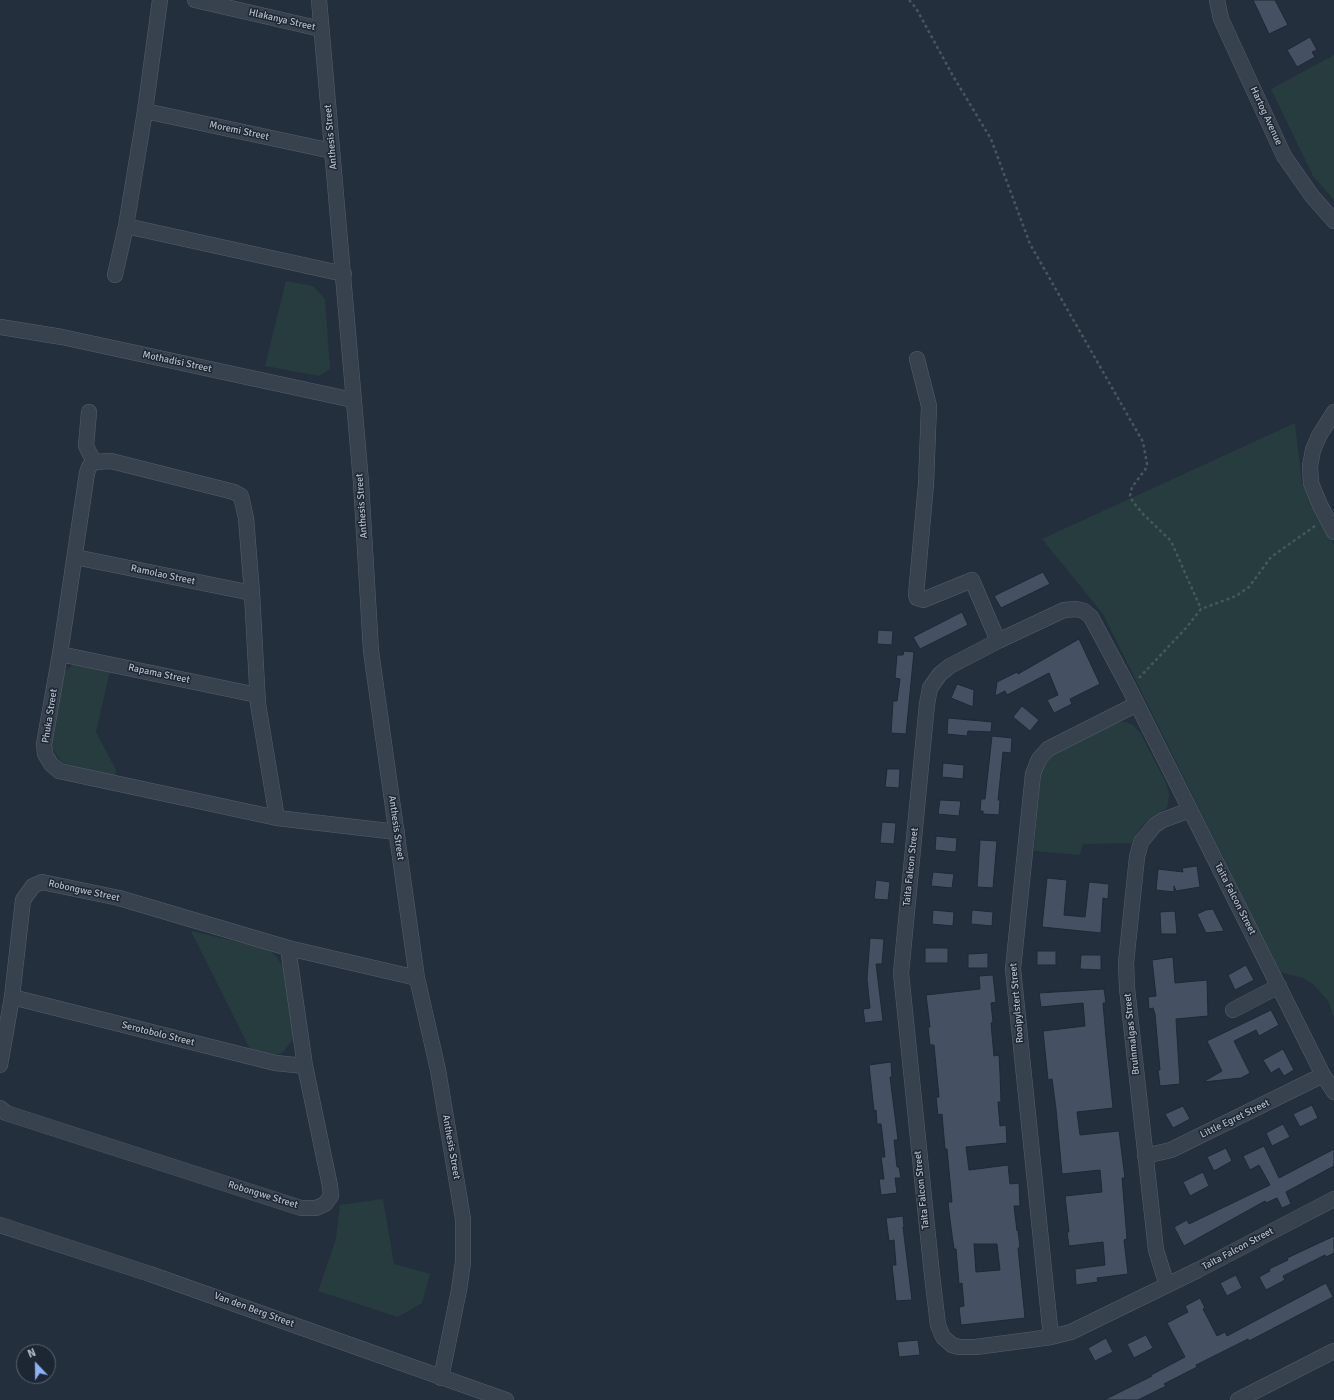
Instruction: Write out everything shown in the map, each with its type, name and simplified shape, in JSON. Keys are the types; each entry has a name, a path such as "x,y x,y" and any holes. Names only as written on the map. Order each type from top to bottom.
{"street":[{"path":"115,275 126,226 145,111 160,0"},
{"name":"Hlakanya Street","path":"195,0 321,29"},
{"name":"Anthesis Street","path":"319,0 361,482 371,652 417,978 438,1070 463,1219 462,1268 441,1378"},
{"name":"Hartog Avenue","path":"1216,0 1221,19 1284,156 1307,190 1334,221"},
{"name":"Moremi Street","path":"145,111 332,151"},
{"path":"126,226 344,274"},
{"name":"Mothadisi Street","path":"0,328 62,337 353,400"},
{"path":"917,360 929,406 926,484 916,594 917,598 923,600 972,580 998,641"},
{"path":"89,412 86,446 94,462 111,461 234,492 241,496 246,518 252,593 257,695 277,818"},
{"path":"1334,412 1318,436 1313,450 1310,466 1311,484 1334,532"},
{"name":"Phuka Street","path":"94,462 89,467 87,473 60,654 44,744 44,754 51,764 59,770 277,818 397,832"},
{"name":"Ramolao Street","path":"75,557 252,593"},
{"name":"Taita Falcon Street","path":"1334,1092 1323,1075 1095,621 1084,611 1076,609 1064,610 998,641 945,670 934,682 929,694 901,966 901,990 937,1321 940,1332 952,1345 959,1347 1051,1337 1082,1328 1334,1199"},
{"name":"Rapama Street","path":"60,654 257,695"},
{"name":"Rooipylstert Street","path":"1051,1337 1013,969 1033,774 1039,759 1048,750 1137,704"},
{"name":"Bruinmalgas Street","path":"1167,1285 1157,1258 1126,972 1137,857 1141,842 1150,830 1163,820 1190,810"},
{"name":"Robongwe Street","path":"0,1065 12,997 23,900 33,886 42,882 119,898 288,948 417,978"},
{"name":"Robongwe Street","path":"0,1108 6,1113 301,1208 316,1208 325,1204 331,1196 304,1066 288,948"},
{"path":"1233,1010 1279,986"},
{"name":"Serotobolo Street","path":"12,997 275,1063 304,1066"},
{"name":"Little Egret Street","path":"1145,1156 1171,1150 1323,1075"},
{"name":"Van den Berg Street","path":"0,1225 150,1274 506,1400"},
{"path":"1238,1400 1334,1351"}],"path":[{"path":"909,0 916,8 953,76 991,139 1030,244 1143,442 1147,464 1145,470 1132,487 1130,496 1140,511 1171,542 1201,609"},
{"path":"1129,688 1173,643 1201,609 1236,596 1249,588 1271,557 1326,518"}],"green space":[{"path":"1334,55 1334,200 1313,176 1271,89"},
{"path":"286,281 313,286 325,299 330,369 319,376 265,366"},
{"path":"1295,423 1302,483 1334,545 1334,1017 1328,1001 1313,984 1303,978 1280,972 1103,614 1042,539"},
{"path":"87,663 110,671 96,732 116,770 115,777 62,763 52,748 51,737 62,678 66,670 73,665"},
{"path":"1118,722 1126,722 1133,725 1141,734 1167,785 1169,796 1167,808 1150,818 1141,827 1131,843 1083,844 1080,855 1034,851 1041,771 1047,761 1052,756"},
{"path":"191,931 268,949 277,957 284,970 294,1038 284,1051 276,1056 251,1051"},
{"path":"383,1199 394,1264 430,1274 422,1303 398,1317 318,1291 336,1239 340,1205"}],"building":[{"path":"1253,0 1275,0 1288,25 1269,34"},
{"path":"1310,37 1317,50 1312,52 1315,57 1297,67 1287,50"},
{"path":"1043,572 1050,584 1001,608 994,596"},
{"path":"962,612 968,625 920,649 913,637"},
{"path":"878,630 893,631 892,645 877,644"},
{"path":"1079,639 1100,684 1070,699 1072,704 1054,713 1047,700 1058,695 1049,673 1007,695 1005,691 995,696 997,682 1017,672 1018,674"},
{"path":"904,651 914,652 906,734 891,733 893,701 897,701 900,679 895,678 897,655 903,655"},
{"path":"957,684 974,690 973,707 951,698"},
{"path":"1022,706 1039,720 1030,731 1013,717"},
{"path":"948,718 992,722 991,732 968,731 967,736 947,734"},
{"path":"992,736 1012,738 1011,753 1003,752 998,800 1000,800 999,815 983,814 983,811 980,811 981,799 985,799"},
{"path":"943,763 964,765 963,779 942,777"},
{"path":"887,769 900,769 899,788 885,787"},
{"path":"940,800 961,801 959,816 938,814"},
{"path":"882,822 896,823 894,844 880,843"},
{"path":"936,836 957,838 956,852 935,850"},
{"path":"980,840 997,841 993,888 977,887"},
{"path":"1197,866 1200,887 1176,891 1174,886 1174,892 1156,890 1158,869 1183,872 1182,868"},
{"path":"933,872 954,874 952,888 931,886"},
{"path":"1047,878 1067,880 1064,915 1085,917 1089,882 1109,884 1108,899 1103,898 1101,933 1042,927"},
{"path":"876,880 890,882 888,900 874,899"},
{"path":"1213,909 1224,931 1206,933 1197,914"},
{"path":"933,910 954,912 953,926 932,924"},
{"path":"972,910 993,912 992,926 971,924"},
{"path":"1175,911 1177,934 1161,934 1160,912"},
{"path":"870,938 884,939 882,964 876,964 883,1021 865,1023 863,1009 870,1008 867,979"},
{"path":"925,948 948,948 948,963 925,963"},
{"path":"1037,951 1056,951 1056,965 1037,965"},
{"path":"988,953 988,968 968,968 968,954"},
{"path":"1081,955 1101,955 1101,970 1080,969"},
{"path":"1173,957 1175,983 1207,980 1208,1016 1176,1019 1180,1084 1160,1086 1155,1014 1153,1008 1149,1009 1148,997 1156,996 1152,960"},
{"path":"1246,965 1254,980 1235,990 1228,975"},
{"path":"993,975 996,1002 991,1003 993,1022 991,1023 994,1056 999,1055 1001,1102 998,1102 1000,1126 1006,1125 1007,1143 966,1147 969,1170 1008,1165 1010,1184 1019,1183 1020,1206 1014,1206 1020,1248 1018,1248 1025,1318 961,1325 959,1307 964,1306 962,1283 959,1284 956,1249 954,1249 950,1220 948,1202 952,1202 947,1149 945,1149 942,1114 938,1115 936,1097 939,1097 934,1045 930,1045 928,1027 930,1027 926,995 980,989 979,976","holes":["974,1244 997,1244 1000,1270 976,1272"]},
{"path":"1104,989 1106,1003 1103,1003 1113,1108 1077,1112 1080,1135 1119,1131 1125,1178 1122,1178 1127,1239 1124,1240 1128,1274 1097,1278 1098,1282 1076,1285 1075,1269 1105,1265 1103,1242 1069,1246 1065,1196 1102,1192 1100,1170 1062,1174 1056,1109 1052,1079 1048,1080 1043,1031 1085,1026 1083,1003 1041,1007 1039,993"},
{"path":"1271,1010 1279,1025 1259,1036 1256,1030 1234,1041 1250,1073 1241,1078 1203,1082 1222,1071 1207,1041"},
{"path":"1283,1049 1294,1070 1284,1076 1279,1068 1271,1073 1263,1060"},
{"path":"891,1062 892,1077 890,1077 898,1140 894,1140 897,1167 899,1167 901,1178 895,1178 897,1193 881,1195 879,1179 884,1179 881,1157 885,1157 881,1124 877,1124 876,1110 874,1111 869,1065"},
{"path":"1312,1105 1318,1118 1300,1127 1293,1114"},
{"path":"1183,1106 1190,1119 1173,1128 1165,1114"},
{"path":"1283,1124 1290,1137 1272,1146 1266,1133"},
{"path":"1264,1146 1279,1178 1334,1149 1334,1166 1286,1192 1291,1204 1282,1208 1277,1198 1266,1203 1265,1201 1184,1246 1174,1227 1187,1220 1189,1224 1270,1185 1259,1165 1250,1170 1243,1156"},
{"path":"1226,1148 1232,1161 1214,1171 1207,1157"},
{"path":"1203,1172 1209,1186 1190,1196 1183,1182"},
{"path":"903,1216 912,1300 896,1301 892,1265 896,1265 894,1240 889,1241 886,1218"},
{"path":"1334,1236 1334,1253 1326,1257 1325,1255 1283,1276 1285,1280 1266,1290 1259,1277 1270,1271 1269,1269 1288,1260 1287,1258"},
{"path":"1236,1275 1242,1288 1227,1296 1220,1283"},
{"path":"1326,1283 1333,1297 1249,1341 1248,1339 1196,1365 1197,1367 1164,1384 1166,1386 1138,1400 1104,1400 1152,1376 1151,1375 1185,1357 1167,1323 1188,1312 1185,1306 1200,1298 1205,1308 1203,1309 1217,1336 1225,1332 1227,1336"},
{"path":"1146,1335 1153,1348 1134,1358 1127,1344"},
{"path":"1106,1338 1113,1352 1095,1361 1088,1348"},
{"path":"918,1340 920,1355 899,1357 897,1342"}]}
